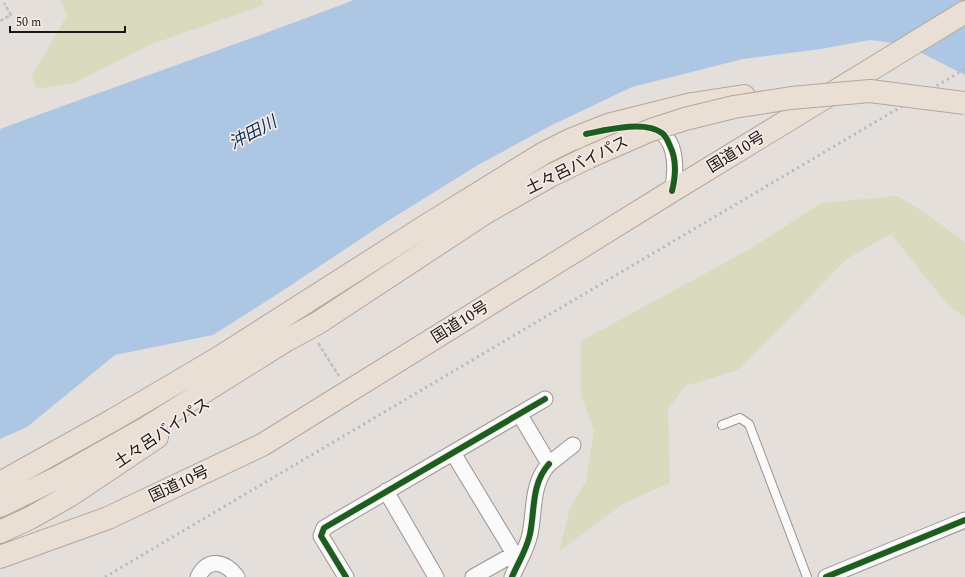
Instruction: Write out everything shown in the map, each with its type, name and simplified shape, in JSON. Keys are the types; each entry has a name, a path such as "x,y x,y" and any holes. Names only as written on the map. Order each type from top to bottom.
{"highway":[{"name":"国道10号","path":"0,557 108,518 262,445 672,191 965,12"},
{"name":"国道10号","path":"0,483 113,420 220,357 544,153 608,125 692,104 822,85 833,82 901,51"},
{"name":"土々呂バイパス","path":"0,532 30,518 69,496 288,348 317,332 485,213 550,176 589,157 651,130 685,119 734,107 791,98 870,91 965,103"},
{"name":"土々呂バイパス","path":"0,506 60,477 146,428 285,341 317,332"}],"street":[{"path":"586,134 620,128 646,127 661,132 667,139 675,161 676,176 672,191"},
{"path":"346,577 321,536 324,528 520,415 545,399"},
{"path":"520,415 549,464"},
{"path":"512,577 517,558 530,535 535,490 543,470 573,444"},
{"path":"453,453 517,558"},
{"path":"386,491 436,577"},
{"path":"826,577 965,520"},
{"path":"473,577 517,558"},
{"path":"198,577 204,567 218,563 226,566 237,577"}],"lane":[{"path":"722,425 740,418 749,424 807,577"}],"path":[{"path":"0,21 11,15 4,3"},
{"path":"317,332 341,379"}],"green space":[{"path":"60,0 262,0 264,5 152,44 74,83 36,89 32,76 67,15"},
{"path":"898,196 922,211 965,242 965,318 946,303 891,234 847,259 738,370 685,386 668,409 670,483 626,502 559,551 570,508 586,481 594,430 581,395 581,341 750,249 821,203"}],"water":[{"name":"沖田川","path":"354,0 965,0 965,75 906,45 870,40 821,49 743,59 632,87 550,126 478,165 383,224 213,335 115,355 27,427 0,439 0,129"}],"railway":[{"path":"105,577 965,69"}],"cycle path":[{"path":"586,134 625,127 645,127 662,133 668,140 675,162 672,191"},
{"path":"346,577 321,536 324,528 545,399"},
{"path":"512,577 529,540 536,489 543,472 549,464"},
{"path":"826,577 965,520"}]}
